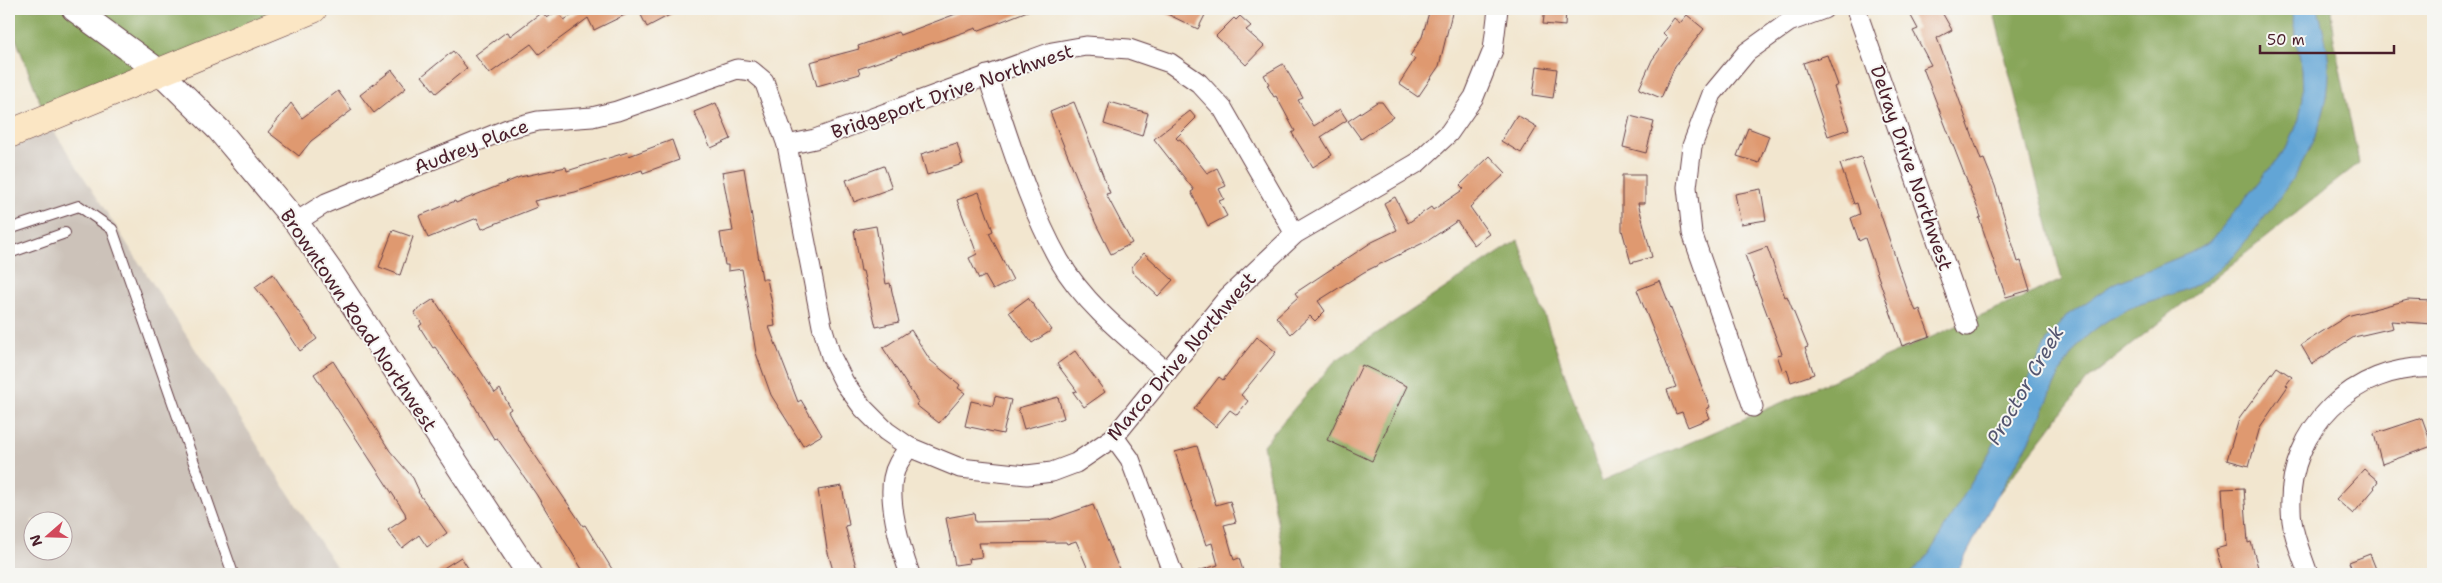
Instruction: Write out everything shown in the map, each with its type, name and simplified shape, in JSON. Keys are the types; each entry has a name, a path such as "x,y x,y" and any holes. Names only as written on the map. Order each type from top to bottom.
{"main road":[{"path":"9,134 314,9"}],"street":[{"name":"Browntown Road Northwest","path":"74,9 160,72 219,130 296,222 334,276 529,574"},
{"name":"Marco Drive Northwest","path":"684,88 736,69 752,71 764,81 787,145 822,326 831,356 844,382 863,408 886,431 909,447 960,468 1027,475 1052,472 1076,463 1114,437 1228,297 1295,234 1417,163 1449,133 1474,97 1493,50 1498,9"},
{"path":"1753,407 1692,233 1687,187 1692,146 1712,94 1747,52 1790,22 1824,9"},
{"name":"Delray Drive Northwest","path":"1856,9 1967,326"},
{"name":"Bridgeport Drive Northwest","path":"787,145 815,138 1052,52 1086,46 1129,49 1170,63 1199,83 1222,109 1295,234"},
{"path":"987,76 1038,216 1060,261 1100,313 1167,372"},
{"name":"Audrey Place","path":"296,222 326,204 510,128 538,120 592,117 684,88"},
{"path":"2308,574 2295,536 2290,509 2292,481 2298,456 2311,429 2327,409 2346,392 2368,380 2392,371 2433,368"},
{"path":"1114,437 1130,459 1173,574"},
{"path":"909,447 897,466 892,480 896,528 910,574"}],"lane":[{"path":"9,229 79,206 112,229 233,574"},
{"path":"9,253 65,233"}],"shaded area":[{"path":"50,125 341,574 9,574 9,141"}],"green space":[{"path":"9,9 303,9 49,125 9,21"},
{"path":"1993,9 2331,9 2333,34 2359,163 2087,380 1938,572 1933,574 1287,574 1263,445 1335,361 1518,240 1602,481 2062,280"}],"water":[{"path":"2291,9 2318,9 2329,64 2323,114 2316,134 2297,172 2273,207 2241,247 2213,274 2190,288 2125,311 2101,325 2081,342 2058,377 2029,442 1994,501 1955,574 1910,574 1929,554 1989,453 2027,384 2047,340 2066,316 2113,284 2190,253 2212,240 2289,144 2299,119 2303,97 2302,70"}],"building":[{"path":"583,9 637,9 594,30 588,18 539,54 531,44 489,74 475,55 505,33 508,32 510,36 542,12 547,18 557,11 564,20"},
{"path":"638,9 681,9 647,27"},
{"path":"969,9 1030,10 977,31 976,28 858,69 860,74 817,86 810,62 859,49 858,46 898,32 900,35"},
{"path":"1157,9 1208,9 1198,29"},
{"path":"1430,9 1453,9 1439,66 1418,97 1399,84 1415,59 1410,56 1422,37"},
{"path":"1545,9 1566,9 1565,26 1543,24"},
{"path":"1924,9 1940,9 1952,30 1937,38 1981,160 1984,159 1995,186 2018,262 2021,261 2030,290 2006,297 1979,218 1981,217 1923,68 1931,65 1913,31 1918,29 1911,16"},
{"path":"1687,15 1704,29 1675,66 1661,98 1639,89 1652,60 1668,38 1663,33 1674,18 1680,23"},
{"path":"1240,16 1251,26 1246,30 1264,46 1246,65 1216,36 1234,18 1236,20"},
{"path":"453,51 467,68 436,93 422,76"},
{"path":"1827,55 1838,85 1834,87 1849,129 1828,136 1803,63"},
{"path":"1283,64 1303,98 1298,100 1314,126 1340,109 1347,120 1321,137 1332,155 1313,167 1292,133 1295,131 1276,96 1274,97 1267,85 1269,84 1264,75"},
{"path":"1537,66 1557,69 1553,98 1533,95"},
{"path":"392,70 406,88 374,113 360,95"},
{"path":"338,91 352,110 311,141 299,156 268,132 291,103 302,118"},
{"path":"1074,102 1110,193 1106,194 1132,243 1111,254 1095,222 1050,112"},
{"path":"1110,102 1148,113 1142,136 1104,124"},
{"path":"1377,102 1382,102 1393,117 1361,139 1348,121"},
{"path":"716,103 731,139 711,148 694,112"},
{"path":"1190,111 1196,118 1176,138 1180,139 1207,173 1217,168 1226,186 1219,189 1224,199 1219,201 1227,216 1208,226 1191,192 1194,190 1154,139"},
{"path":"1517,115 1537,127 1521,153 1501,141"},
{"path":"1630,116 1654,122 1646,153 1623,147"},
{"path":"1748,128 1769,136 1759,163 1737,156"},
{"path":"672,140 679,160 643,173 642,170 575,192 534,201 537,207 482,229 477,218 428,238 419,216 520,177 566,167 567,171 628,152 629,156"},
{"path":"957,143 963,164 927,175 921,154"},
{"path":"1490,156 1506,173 1470,207 1489,234 1474,245 1457,221 1429,240 1364,272 1318,301 1325,311 1315,321 1310,316 1291,334 1276,317 1298,297 1295,293 1372,242 1397,230 1384,203 1395,197 1408,223 1431,207 1433,210 1464,189 1460,185"},
{"path":"1861,157 1909,297 1916,311 1920,309 1930,336 1902,346 1865,238 1859,241 1851,218 1860,214 1857,203 1854,204 1840,164"},
{"path":"884,166 892,188 854,202 846,180"},
{"path":"744,168 762,279 767,279 772,304 775,326 769,327 798,402 801,400 822,435 803,446 771,395 756,353 742,269 728,271 728,265 725,265 720,233 733,231 722,172"},
{"path":"1622,175 1645,175 1645,203 1638,203 1652,257 1631,263 1622,230"},
{"path":"1761,189 1766,220 1741,224 1735,194"},
{"path":"979,192 993,231 989,233 1013,280 993,290 985,276 979,279 969,258 977,254 957,200"},
{"path":"876,226 886,284 890,283 899,322 876,327 863,271 861,271 854,230"},
{"path":"393,230 413,237 400,275 379,267"},
{"path":"1767,247 1785,297 1787,296 1808,347 1805,348 1814,374 1791,382 1787,370 1783,372 1777,355 1782,354 1745,255"},
{"path":"1144,253 1173,280 1158,296 1132,272 1132,267"},
{"path":"273,274 317,339 300,351 274,311 255,287"},
{"path":"1660,281 1710,407 1706,409 1710,418 1688,427 1682,412 1676,414 1667,390 1676,387 1637,290"},
{"path":"1028,298 1052,330 1032,343 1009,312"},
{"path":"434,299 495,393 500,389 511,409 508,411 522,436 583,526 585,525 615,574 585,574 536,494 497,438 494,439 471,400 435,347 433,348 419,326 422,324 414,312"},
{"path":"2408,300 2433,301 2433,324 2391,321 2393,328 2354,337 2312,364 2301,345 2347,316"},
{"path":"911,330 930,360 960,385 958,388 965,393 939,423 916,405 918,402 883,348"},
{"path":"1257,337 1276,352 1241,395 1248,401 1237,415 1230,410 1216,427 1194,409 1219,377 1223,380"},
{"path":"1075,351 1105,392 1084,407 1073,392 1077,391 1057,364"},
{"path":"333,361 390,451 413,478 418,492 447,533 427,547 419,535 402,548 388,530 406,518 405,513 314,374"},
{"path":"1362,365 1407,386 1372,461 1327,440"},
{"path":"2277,367 2292,377 2260,427 2249,466 2227,460 2239,419"},
{"path":"995,396 1011,400 1003,434 965,426 971,401 993,406"},
{"path":"1058,397 1064,418 1024,429 1018,408"},
{"path":"2422,418 2432,446 2382,464 2374,434"},
{"path":"1197,446 1216,505 1230,501 1236,522 1224,525 1234,560 1239,558 1244,574 1199,574 1198,571 1218,565 1212,543 1206,545 1175,452"},
{"path":"2364,469 2378,481 2375,488 2353,514 2336,499"},
{"path":"842,486 849,525 845,526 858,574 834,574 827,549 818,490"},
{"path":"2244,488 2248,543 2251,542 2259,571 2249,574 2223,574 2216,549 2226,546 2222,489"},
{"path":"1093,505 1121,574 1090,574 1076,541 1067,544 1066,542 979,543 982,557 968,559 969,563 955,565 946,518 974,513 975,522 1049,520"},
{"path":"2370,554 2378,574 2354,574 2349,562"},
{"path":"461,557 472,574 434,574"}],"water label":[{"name":"Proctor Creek","path":"2025,385"}]}
